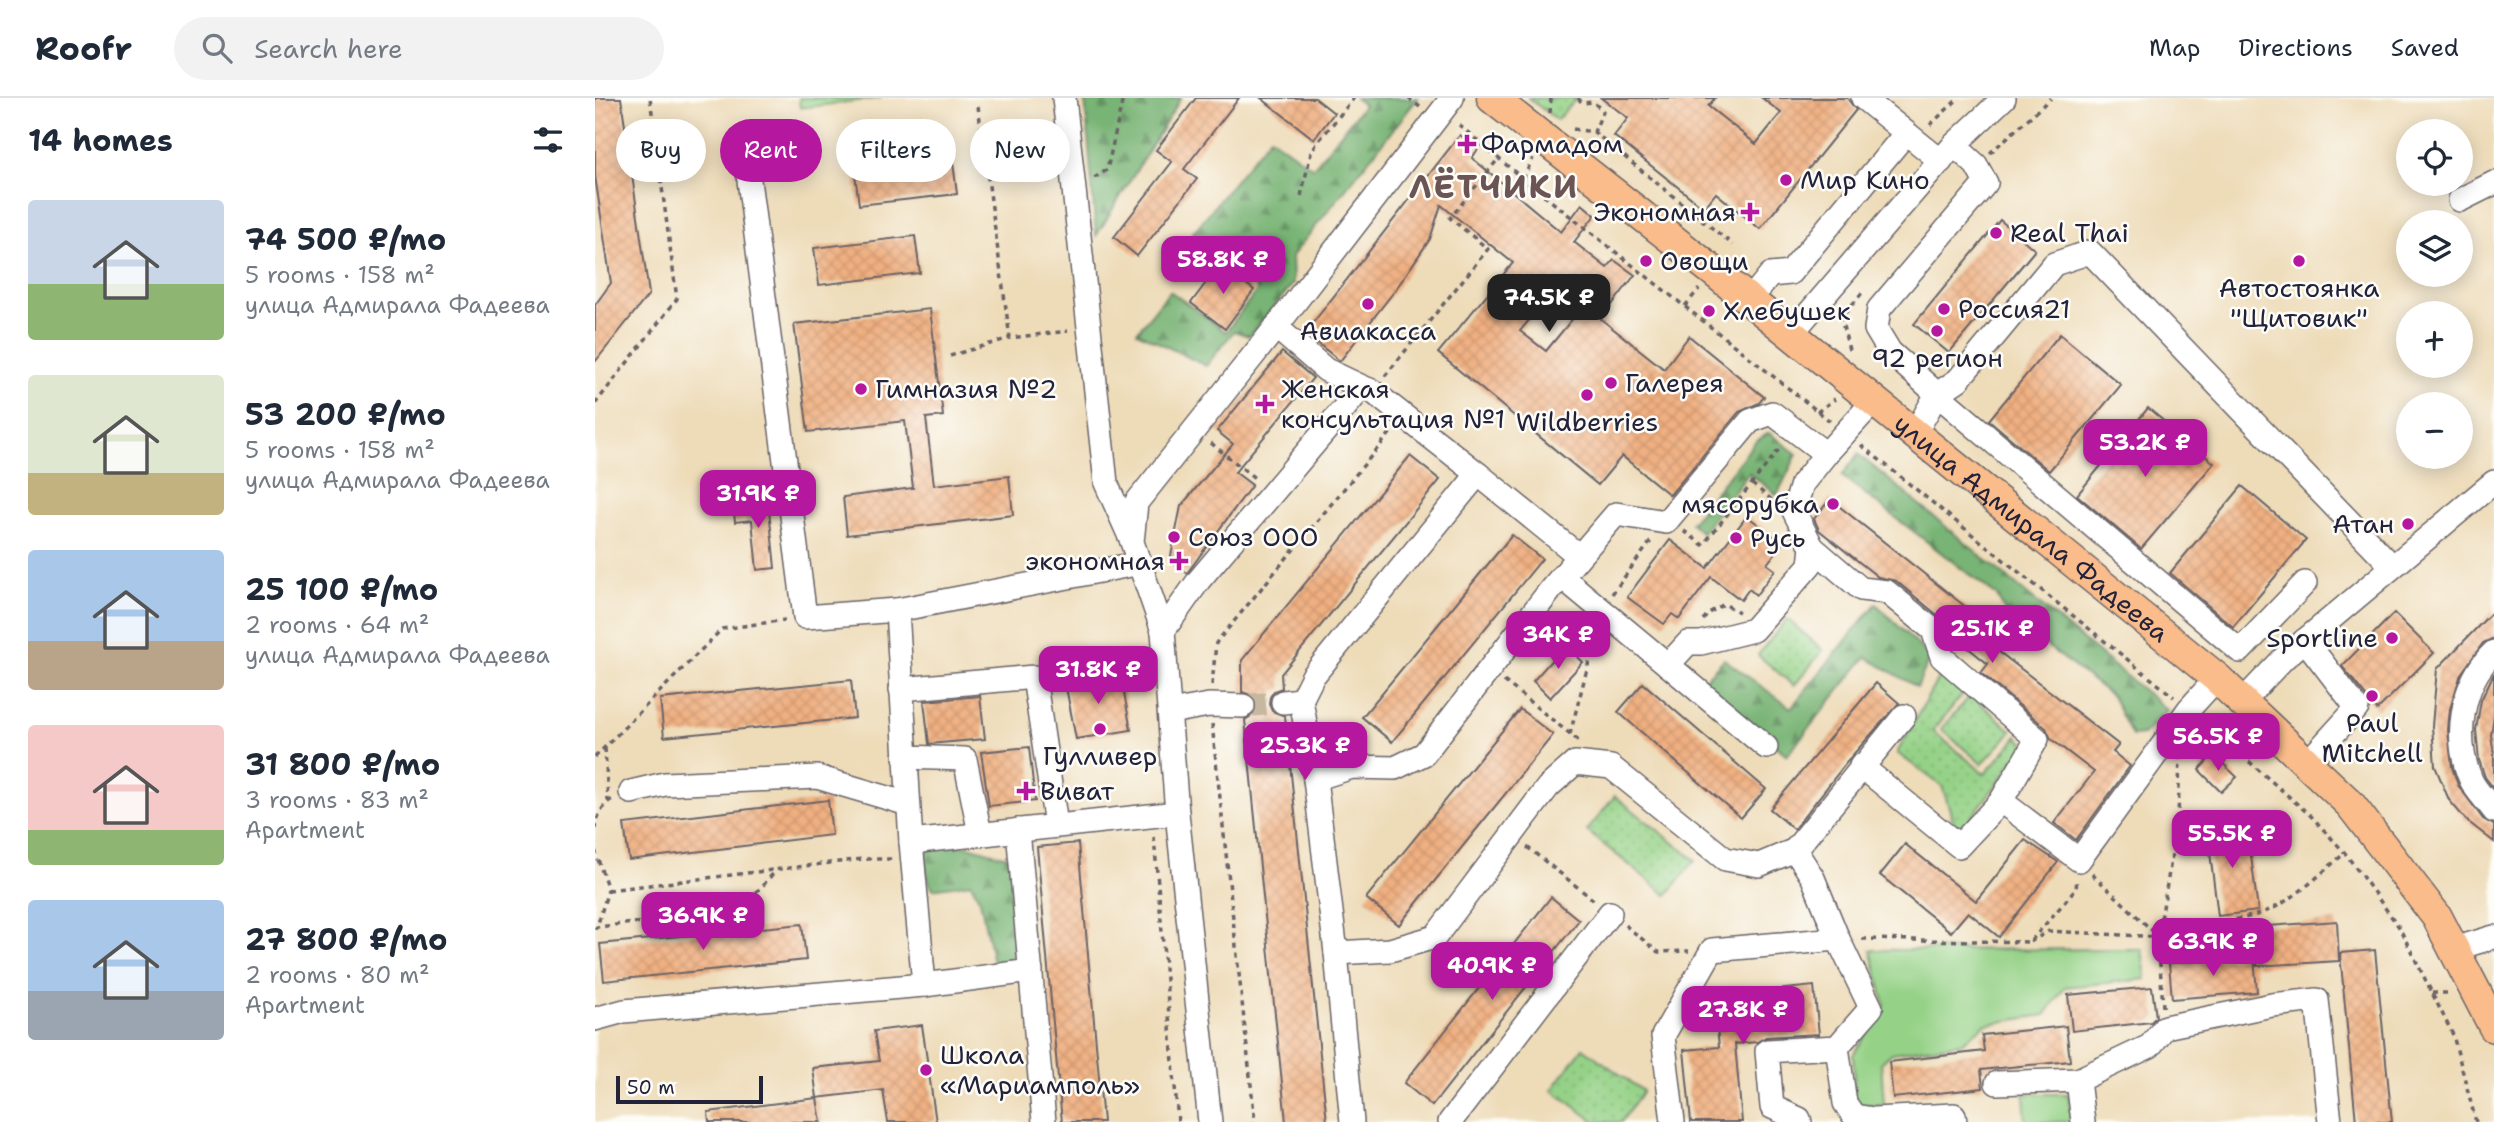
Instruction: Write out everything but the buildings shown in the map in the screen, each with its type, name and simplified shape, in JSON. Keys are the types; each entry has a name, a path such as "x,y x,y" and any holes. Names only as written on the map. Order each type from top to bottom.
{"main road":[{"name":"улица Адмирала Фадеева","path":"1492,98 1750,300 2243,701 2350,804 2437,917 2494,1027"}],"street":[{"path":"1064,98 1107,483 1136,552 1163,631 1177,813 1210,1122"},
{"path":"1136,552 1136,503 1276,327 1452,98"},
{"path":"1791,334 1947,153 2004,98"},
{"path":"1865,99 1906,133 1976,165 1986,183 1879,309 1876,329 1890,352 2240,651 2305,583"},
{"path":"1750,300 1770,275 1790,273 1906,133"},
{"path":"749,182 805,617 897,610 1136,552"},
{"path":"2460,200 2494,183"},
{"path":"1914,435 1937,394 1958,380 2054,264 2090,252 2392,566"},
{"path":"1276,327 1326,370 1367,389 1404,416 1579,556"},
{"path":"1163,631 1199,580 1272,492 1367,389"},
{"path":"1861,766 1959,846 2001,801 2037,739 1942,657 1933,630 1887,592 1861,589 1812,547 1794,511 1802,484 1873,402"},
{"path":"1315,779 1352,767 1395,768 1424,754 1562,577 1616,514 1667,522 1749,421 1772,413 1826,454"},
{"path":"1352,1122 1336,953 1315,779 1292,701 1478,474"},
{"path":"2243,701 2284,658 2494,482"},
{"path":"1668,665 1688,643 1701,643 1753,630 1810,565 1812,547"},
{"path":"1562,577 1766,747"},
{"path":"897,610 908,804 924,985"},
{"path":"2305,640 2357,708 2307,763"},
{"path":"2494,652 2484,661 2467,690 2461,739 2471,780 2494,811"},
{"path":"901,689 1034,677 1056,825"},
{"path":"2001,801 2079,860 2185,715 2217,678"},
{"path":"1170,712 1209,705 1244,706"},
{"path":"1336,953 1390,950 1434,937 1548,787 1575,763 1611,766 1725,859 1759,865 1795,850 1904,716"},
{"path":"905,757 965,759 980,834"},
{"path":"631,792 665,784 817,777 908,804"},
{"path":"911,842 1177,813"},
{"path":"1018,830 1044,1122"},
{"path":"1795,850 1813,878 1871,1008 1837,1047 1767,1051 1772,1107 1799,1119 1800,1122"},
{"path":"1450,1122 1609,913"},
{"path":"2454,949 2494,937"},
{"path":"1673,1122 1663,1036 1712,950 1838,939"},
{"path":"595,1019 624,1011 924,985 1031,971"},
{"path":"1997,1083 2078,1080 2150,1046 2165,1027 2272,1004 2317,1000 2330,1122"},
{"path":"1837,1047 1845,1103 1854,1116 1874,1119 1954,1115 1955,1122"},
{"path":"2078,1080 2083,1122"}],"path":[{"path":"595,404 677,299 650,98"},
{"path":"1075,191 1107,170 1123,98"},
{"path":"1301,196 1311,153 1353,98"},
{"path":"1549,120 1551,98"},
{"path":"1578,98 1582,103 1593,102 1603,111 1594,132"},
{"path":"978,106 1010,338"},
{"path":"1438,119 1460,125 1523,178 1846,433 2185,715 2311,816 2345,853 2399,927 2453,1035 2476,1122"},
{"path":"1565,128 1594,132 1733,245"},
{"path":"1523,178 1535,153"},
{"path":"1367,389 1487,249 1450,218 1499,158"},
{"path":"1685,306 1702,284"},
{"path":"950,356 1010,338 1079,330"},
{"path":"1772,413 1784,386"},
{"path":"1817,412 1841,393"},
{"path":"1255,1122 1209,705 1216,643 1404,416"},
{"path":"1202,435 1272,492"},
{"path":"1677,526 1703,545 1782,446"},
{"path":"1752,484 1780,507 1784,497"},
{"path":"1570,734 1596,641 1601,609 1655,536"},
{"path":"1702,621 1724,604 1742,614"},
{"path":"595,757 722,629 805,617"},
{"path":"1489,669 1581,742"},
{"path":"2165,1027 2158,937 2178,819 2185,715"},
{"path":"605,748 608,802"},
{"path":"595,829 596,821 608,802 631,792"},
{"path":"1152,817 1178,1122"},
{"path":"1512,835 1658,952 1712,950"},
{"path":"608,890 863,859 901,858 911,842"},
{"path":"595,850 608,890 596,928 689,917 706,902 745,899 761,888 775,871"},
{"path":"1838,939 2030,942 2049,931 2158,937 2176,928 2255,916 2281,906 2345,853"},
{"path":"2079,860 2106,890 2158,937"},
{"path":"2030,942 2076,889 2079,860"}],"green space":[{"path":"799,98 881,98 800,108"},
{"path":"1085,98 1181,98 1096,236"},
{"path":"1355,98 1418,98 1292,256 1293,284 1249,336 1234,331 1206,366 1137,332 1170,291 1226,332 1258,289 1192,234 1270,137 1313,168 1364,105"},
{"path":"1528,98 1577,98 1557,120"},
{"path":"1769,433 1797,454 1777,495 1749,473 1702,533 1691,523 1755,442"},
{"path":"1858,454 2167,710 2143,735 2132,736 2112,696 2007,615 1997,596 1842,476"},
{"path":"1876,604 1930,657 1917,687 1866,657 1787,755 1701,683 1724,659 1791,708"},
{"path":"1787,619 1823,650 1794,686 1758,655"},
{"path":"1942,671 1965,691 1933,731 1985,774 2018,736 2026,745 1958,835 1942,786 1897,753"},
{"path":"1971,695 2012,731 1982,764 1941,729"},
{"path":"1615,796 1695,860 1667,895 1587,831"},
{"path":"933,846 968,846 1011,858 1016,950 1006,962 993,962 980,900 971,883 933,889 923,855"},
{"path":"2142,949 2146,979 2065,987 2045,1015 1986,1024 1961,1043 1892,1053 1881,1063 1884,1104 1855,1105 1853,1055 1885,1005 1871,950"},
{"path":"1583,1048 1643,1091 1621,1122 1596,1122 1552,1090"},
{"path":"2024,1094 2068,1094 2072,1122 2026,1122"}],"tunnel":[{"path":"1243,706 1283,702"}],"place":[{"name":"Фармадом","path":"1467,144"},
{"name":"Мир Кино","path":"1786,180"},
{"name":"Экономная","path":"1750,212"},
{"name":"Real Thai","path":"1996,233"},
{"name":"Овощи","path":"1646,261"},
{"name":"Автостоянка \"Щитовик\"","path":"2299,261"},
{"name":"Авиакасса","path":"1368,304"},
{"name":"Россия21","path":"1944,309"},
{"name":"Хлебушек","path":"1709,311"},
{"name":"92 регион","path":"1937,331"},
{"name":"Галерея","path":"1611,383"},
{"name":"Гимназия №2","path":"861,389"},
{"name":"Wildberries","path":"1587,395"},
{"name":"Женская консультация №1","path":"1265,404"},
{"name":"мясорубка","path":"1833,504"},
{"name":"Атан","path":"2408,524"},
{"name":"Союз ООО","path":"1174,537"},
{"name":"Русь","path":"1736,538"},
{"name":"экономная","path":"1179,561"},
{"name":"Sportline","path":"2392,638"},
{"name":"Paul Mitchell","path":"2372,696"},
{"name":"Гулливер","path":"1100,729"},
{"name":"Виват","path":"1026,791"},
{"name":"Школа «Мариамполь»","path":"926,1070"}],"district":[{"name":"ЛЁТЧИКИ","path":"1494,186"}]}
